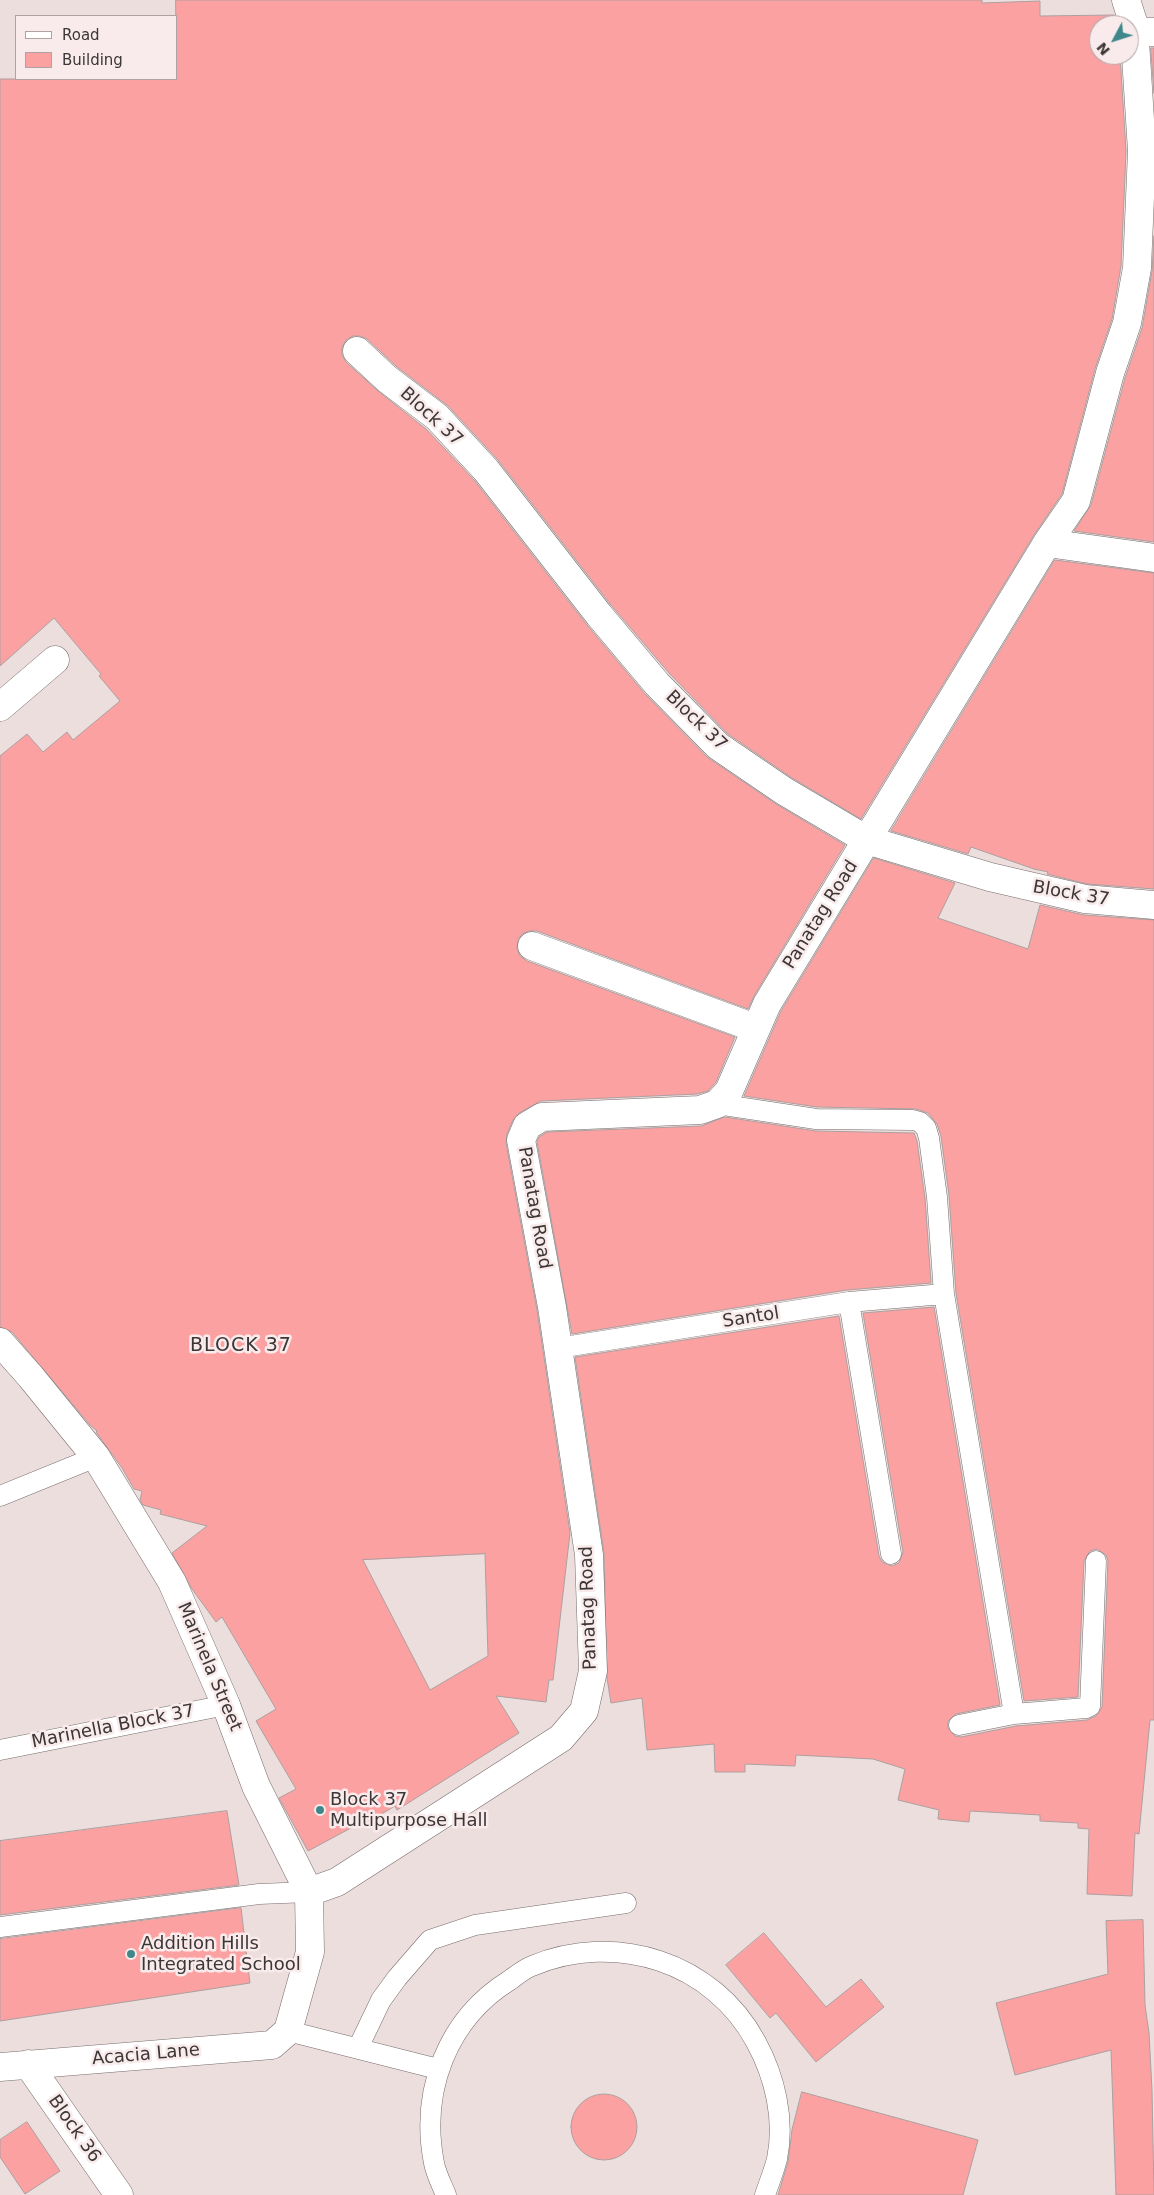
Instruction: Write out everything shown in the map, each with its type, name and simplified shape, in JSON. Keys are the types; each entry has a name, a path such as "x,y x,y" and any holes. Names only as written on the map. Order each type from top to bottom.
{"street":[{"name":"Panatag Road","path":"309,1892 337,1882 561,1738 584,1711 593,1671 589,1555 558,1348 521,1140 527,1126 542,1117 700,1110 717,1104 729,1092 766,1004 1047,544 1076,501 1110,373 1127,323 1137,268 1142,151 1139,52"},
{"name":"Block 37","path":"357,351 387,379 437,417 486,470 599,615 657,684 718,746 784,791 867,840 990,877 1085,899 1154,905"},
{"path":"1047,544 1154,558"},
{"path":"0,707 55,660"},
{"path":"532,946 755,1028"},
{"name":"Marinela Street","path":"0,1342 96,1457 172,1582 226,1705 256,1786 309,1892 310,1952 288,2031"},
{"name":"Acacia Lane","path":"0,2067 272,2045 288,2031"},
{"name":"Block 36","path":"28,2064 119,2195"}],"lane":[{"path":"717,1104 816,1119 913,1120 920,1122 926,1128 937,1197 944,1294 1014,1714"},
{"name":"Santol","path":"558,1348 849,1302 944,1294"},
{"path":"849,1302 891,1554"},
{"path":"0,1496 96,1457"},
{"path":"959,1725 1014,1714 1090,1706 1096,1561"},
{"name":"Marinella Block 37","path":"0,1750 226,1705"},
{"path":"0,1927 259,1894 309,1892"},
{"path":"358,2048 381,2000 397,1978 430,1940 475,1925 626,1903"},
{"path":"446,2195 434,2164 430,2116 438,2069 459,2026 491,1992 531,1966 577,1952 624,1952 671,1963 712,1988 746,2022 768,2064 779,2111 777,2159 765,2195"},
{"path":"288,2031 438,2069"}],"building":[{"path":"176,0 982,0 982,3 1040,1 1040,16 1089,15 1089,65 1121,65 1126,151 1121,266 1112,319 1095,369 1062,494 1034,535 861,819 792,778 728,734 669,673 611,605 498,460 448,406 397,367 367,339 353,336 346,340 342,347 342,355 346,362 378,391 426,429 474,480 587,625 645,694 707,757 776,804 845,845 748,1009 537,931 529,931 522,934 518,940 517,949 520,956 527,961 735,1037 716,1082 708,1091 697,1094 541,1101 519,1113 513,1120 507,1134 506,1143 537,1310 570,1533 553,1680 549,1680 546,1702 496,1696 519,1733 397,1810 395,1806 366,1823 364,1821 308,1851 279,1798 296,1789 256,1721 276,1709 222,1617 216,1622 192,1589 172,1553 207,1526 160,1514 161,1510 143,1505 140,1500 142,1491 134,1489 97,1431 12,1332 0,1327 0,756 27,734 43,752 67,732 73,740 120,701 99,676 101,674 54,618 0,666 0,79 178,80 178,15 176,15","holes":["485,1554 488,1656 430,1690 363,1560"]},
{"path":"1151,48 1154,48 1154,93"},
{"path":"1154,236 1154,542 1074,531 1091,505 1125,378 1142,328 1152,271"},
{"path":"1055,560 1154,573 1154,889 1087,884 1047,874 1048,872 971,847 968,854 891,831"},
{"path":"874,858 955,883 938,918 1028,949 1040,905 1084,915 1154,920 1154,1720 1150,1720 1139,1834 1135,1833 1132,1896 1087,1894 1089,1829 1078,1828 1078,1823 1040,1821 1040,1815 970,1811 969,1822 938,1819 939,1810 898,1800 905,1769 873,1759 796,1755 795,1766 745,1764 745,1772 715,1772 714,1744 647,1750 642,1698 611,1703 607,1678 604,1553 575,1357 839,1316 879,1556 882,1562 892,1566 899,1563 903,1552 863,1313 934,1307 1000,1705 956,1714 948,1721 948,1728 955,1736 961,1737 1016,1726 1087,1720 1096,1716 1102,1707 1108,1561 1106,1555 1097,1549 1090,1551 1084,1561 1078,1697 1024,1701 956,1293 949,1195 941,1136 937,1124 928,1113 916,1109 817,1107 744,1096 781,1011"},
{"path":"725,1117 816,1131 914,1133 917,1141 925,1198 931,1283 847,1290 572,1334 537,1142 539,1137 547,1132 701,1126"},
{"path":"227,1811 239,1885 0,1915 0,1841"},
{"path":"241,1908 250,1983 0,2021 0,1939"},
{"path":"1143,1920 1145,2005 1149,2033 1152,2090 1154,2195 1116,2195 1111,2050 1015,2075 996,2003 1108,1974 1106,1921"},
{"path":"764,1933 826,2007 861,1979 884,2007 816,2062 776,2013 770,2018 726,1965"},
{"path":"802,2092 978,2140 963,2195 778,2195 788,2162 792,2130"},
{"path":"604,2094 617,2096 632,2109 635,2114 637,2127 635,2140 622,2155 617,2158 604,2160 591,2158 576,2145 573,2140 571,2127 573,2114 586,2099 591,2096"},
{"path":"27,2122 60,2171 25,2194 0,2157 0,2140"}],"place":[{"name":"Block 37 Multipurpose Hall","path":"320,1810"},
{"name":"Addition Hills Integrated School","path":"131,1954"}],"district":[{"name":"BLOCK 37","path":"241,1346"}]}
